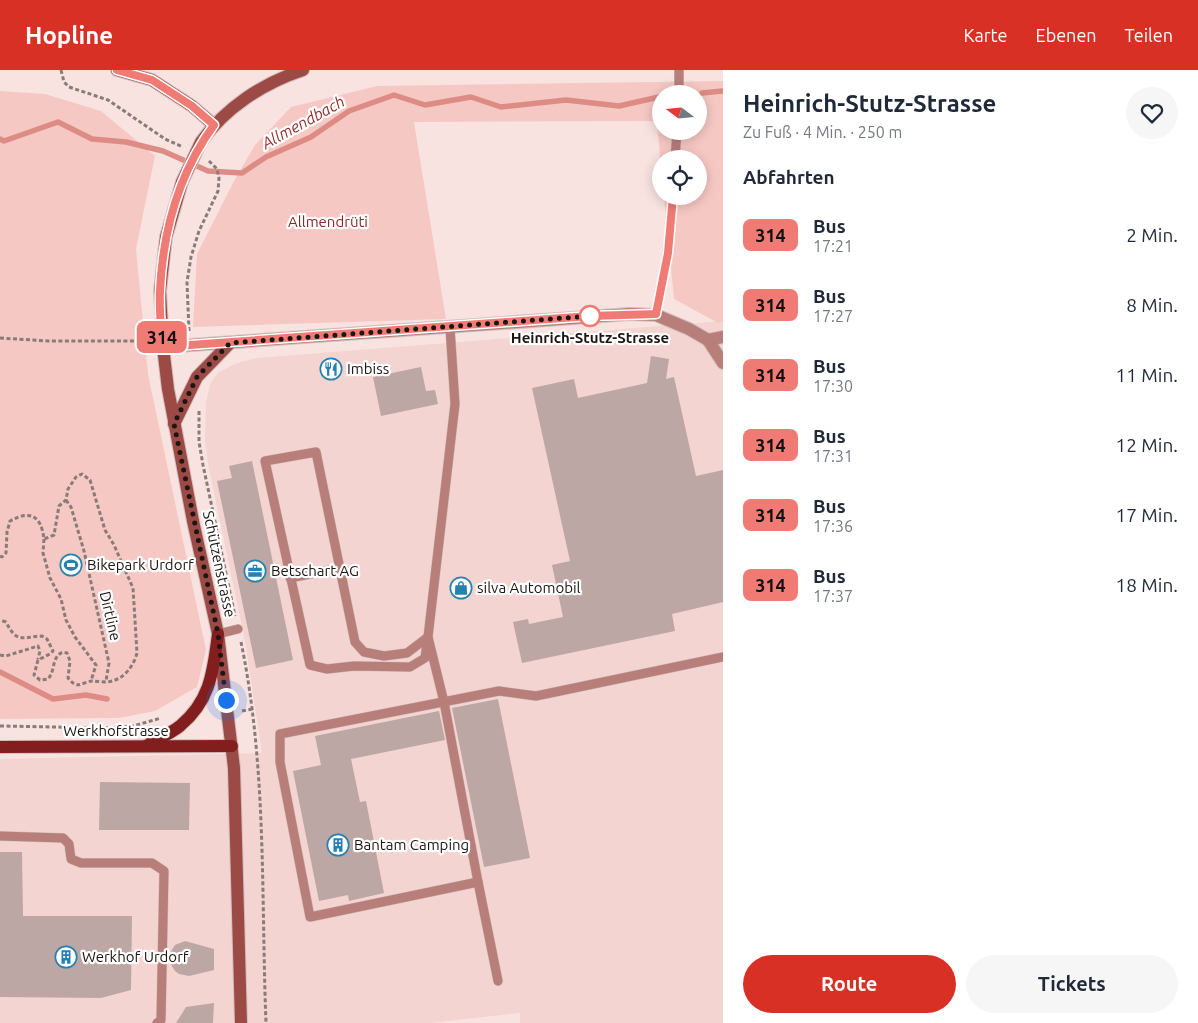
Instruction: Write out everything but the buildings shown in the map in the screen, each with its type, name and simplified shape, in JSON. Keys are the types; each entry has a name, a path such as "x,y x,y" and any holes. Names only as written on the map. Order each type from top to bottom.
{"main road":[{"path":"117,70 152,80 192,106 214,125"},
{"name":"Schützenstrasse","path":"241,1023 232,746 218,634 174,424 162,344 160,291 166,237 182,182 201,142 214,125 234,107 266,86 285,76 303,70"},
{"path":"174,424 197,377 230,343"},
{"path":"144,747 180,726 204,698 213,676 218,634"},
{"name":"Werkhofstrasse","path":"0,747 232,746"}],"street":[{"path":"162,344 230,343 590,316 656,314 708,340 723,362"},
{"path":"708,340 723,337"}],"lane":[{"path":"679,70 680,85"},
{"path":"656,314 668,253 672,205"},
{"path":"428,637 407,653 384,656 364,652 355,642 316,452 265,462 310,665 327,669 354,666 410,668 425,658 428,637 455,404 450,328"},
{"path":"290,578 340,568"},
{"path":"218,634 238,630"},
{"path":"428,637 444,702 498,981"},
{"path":"478,882 310,917 282,772 280,734 499,691 536,696 723,657"},
{"path":"0,836 63,838 69,844 71,859 81,863 152,863 164,871 161,1020 157,1023"}],"path":[{"path":"61,70 64,82 69,87 108,100 165,139 190,150"},
{"path":"189,324 187,282 191,257 199,231 215,197 219,178 214,164 206,158"},
{"path":"0,338 162,344"},
{"path":"0,655 6,656 38,646 40,651 34,675 40,680 48,679 51,676 54,659 63,652 67,652 69,656 68,678 73,684 77,685 91,681 112,681 129,670 134,663 137,653 133,588 114,545 105,530 90,480 82,474 76,477 68,489 66,500 59,506 54,535 44,538"},
{"name":"Dirtline","path":"66,500 71,507 84,551 109,663 106,681"},
{"path":"0,556 2,557 6,553 7,532 10,521 23,514 32,516 42,526 44,538 43,553 50,578 61,599 66,620 75,637 96,665 91,681"},
{"path":"0,620 6,622 11,631 20,638 26,640 42,636 47,639 53,651 38,660"},
{"path":"244,711 253,709"},
{"path":"0,726 126,727 161,718 167,714"}],"shaded area":[{"path":"723,321 723,1023 520,1023 520,1013 429,1023 0,1023 0,759 262,753 245,641 208,464 205,441 206,401 211,382 219,372 237,363 257,358"}],"green space":[{"name":"Allmendrüti","path":"723,81 723,321 718,323 674,299 665,205 707,205 707,150 659,150 659,140 708,140 708,85 652,85 652,121 414,122 446,319 193,327 197,254 234,181 255,145 291,107 377,86"},
{"path":"0,91 45,94 101,111 155,156 136,249 148,374 206,650 197,687 155,711 119,718 0,719"}],"waterway":[{"name":"Allmendbach","path":"708,92 723,91"},
{"name":"Allmendbach","path":"0,139 4,141 58,122 92,139 126,142 163,151 208,171 242,173 266,157 311,137 349,111 394,95 425,105 471,97 501,107 566,100 619,106 652,99"},
{"path":"0,672 53,699 86,695 107,699"}],"bus line":[{"name":"314","path":"117,70 152,80 192,106 214,125 201,142 190,162 182,182 166,237 160,291 162,347 450,328 590,316 656,314 668,253 672,205"}],"place":[{"name":"Heinrich-Stutz-Strasse","path":"590,316"},
{"name":"Imbiss","path":"331,369"},
{"name":"Bikepark Urdorf","path":"71,565"},
{"name":"Betschart AG","path":"255,571"},
{"name":"silva Automobil","path":"461,588"},
{"name":"Bantam Camping","path":"338,845"},
{"name":"Werkhof Urdorf","path":"66,957"}],"route":[{"path":"226,700 218,634 174,424 197,377 211,362 230,343 590,316"}]}
